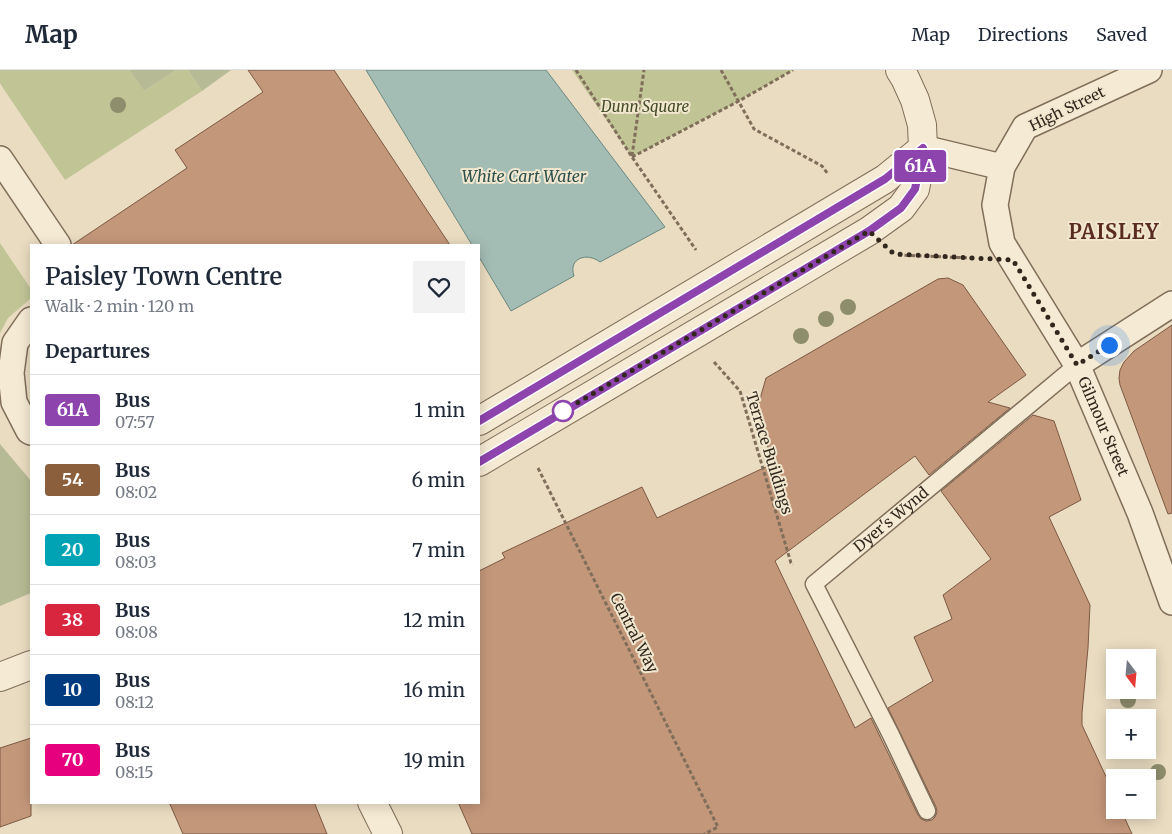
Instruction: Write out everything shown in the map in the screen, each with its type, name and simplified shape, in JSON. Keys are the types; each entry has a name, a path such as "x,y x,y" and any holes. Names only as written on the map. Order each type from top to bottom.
{"street":[{"path":"480,461 869,231 901,208 915,189 923,148 922,124 915,100 900,70"},
{"name":"High Street","path":"1002,167 1025,127 1149,70"},
{"path":"923,148 1002,167"},
{"path":"480,420 885,179 923,148"},
{"path":"0,159 57,244"},
{"name":"Gilmour Street","path":"1002,167 995,205 1002,242 1077,365 1140,513 1172,602"},
{"name":"Dyer's Wynd","path":"1077,365 1172,304"},
{"path":"30,321 15,343 10,373 14,402 30,431"},
{"path":"0,677 30,665"},
{"path":"373,804 388,834"}],"lane":[{"name":"Dyer's Wynd","path":"927,812 891,735 814,584 1077,365"}],"path":[{"path":"576,70 632,157 716,279"},
{"path":"632,157 644,70"},
{"path":"722,70 754,129 822,166 850,200"},
{"path":"632,157 739,101 793,70"},
{"path":"869,231 894,254 1013,260"},
{"name":"Terrace Buildings","path":"691,335 740,391 791,563"},
{"name":"Central Way","path":"522,436 718,827 704,834"}],"green space":[{"path":"0,70 129,70 144,91 176,70 188,70 202,91 65,180 1,85"},
{"path":"129,70 176,70 144,91"},
{"path":"188,70 231,70 202,91"},
{"name":"Dunn Square","path":"572,70 793,70 739,101 632,157"},
{"path":"0,243 30,288 30,299 8,318 0,333"},
{"path":"0,444 30,480 30,593 0,606"}],"water":[{"name":"White Cart Water","path":"366,70 546,70 665,227 600,262 590,257 580,258 574,265 574,276 511,311 480,259 480,244 471,244"}],"building":[{"path":"248,70 334,70 449,244 73,244 187,168 175,150 263,92"},
{"path":"948,278 963,285 1026,375 988,402 1010,408 929,475 915,456 775,561 855,728 871,718 918,815 926,821 932,820 937,812 936,807 888,708 933,681 914,637 952,619 943,595 991,559 941,491 1033,415 1054,421 1081,500 1049,517 1090,605 1082,725 1106,777 1106,819 1125,819 1132,834 472,834 459,804 480,804 480,570 505,558 502,553 642,487 657,518 772,464 758,406 766,378 938,279"},
{"path":"1172,325 1172,513 1168,514 1119,378 1124,362 1134,351"},
{"path":"30,738 31,816 0,827 0,748"},
{"path":"170,804 315,804 327,834 183,834"}],"bus line":[{"name":"61A","path":"480,420 885,179 923,148 915,189 901,208 869,231 480,461"}],"district":[{"name":"PAISLEY","path":"1114,232"}],"route":[{"path":"563,411 555,416 869,231 894,254 1013,260 1077,365 1109,345"}]}
